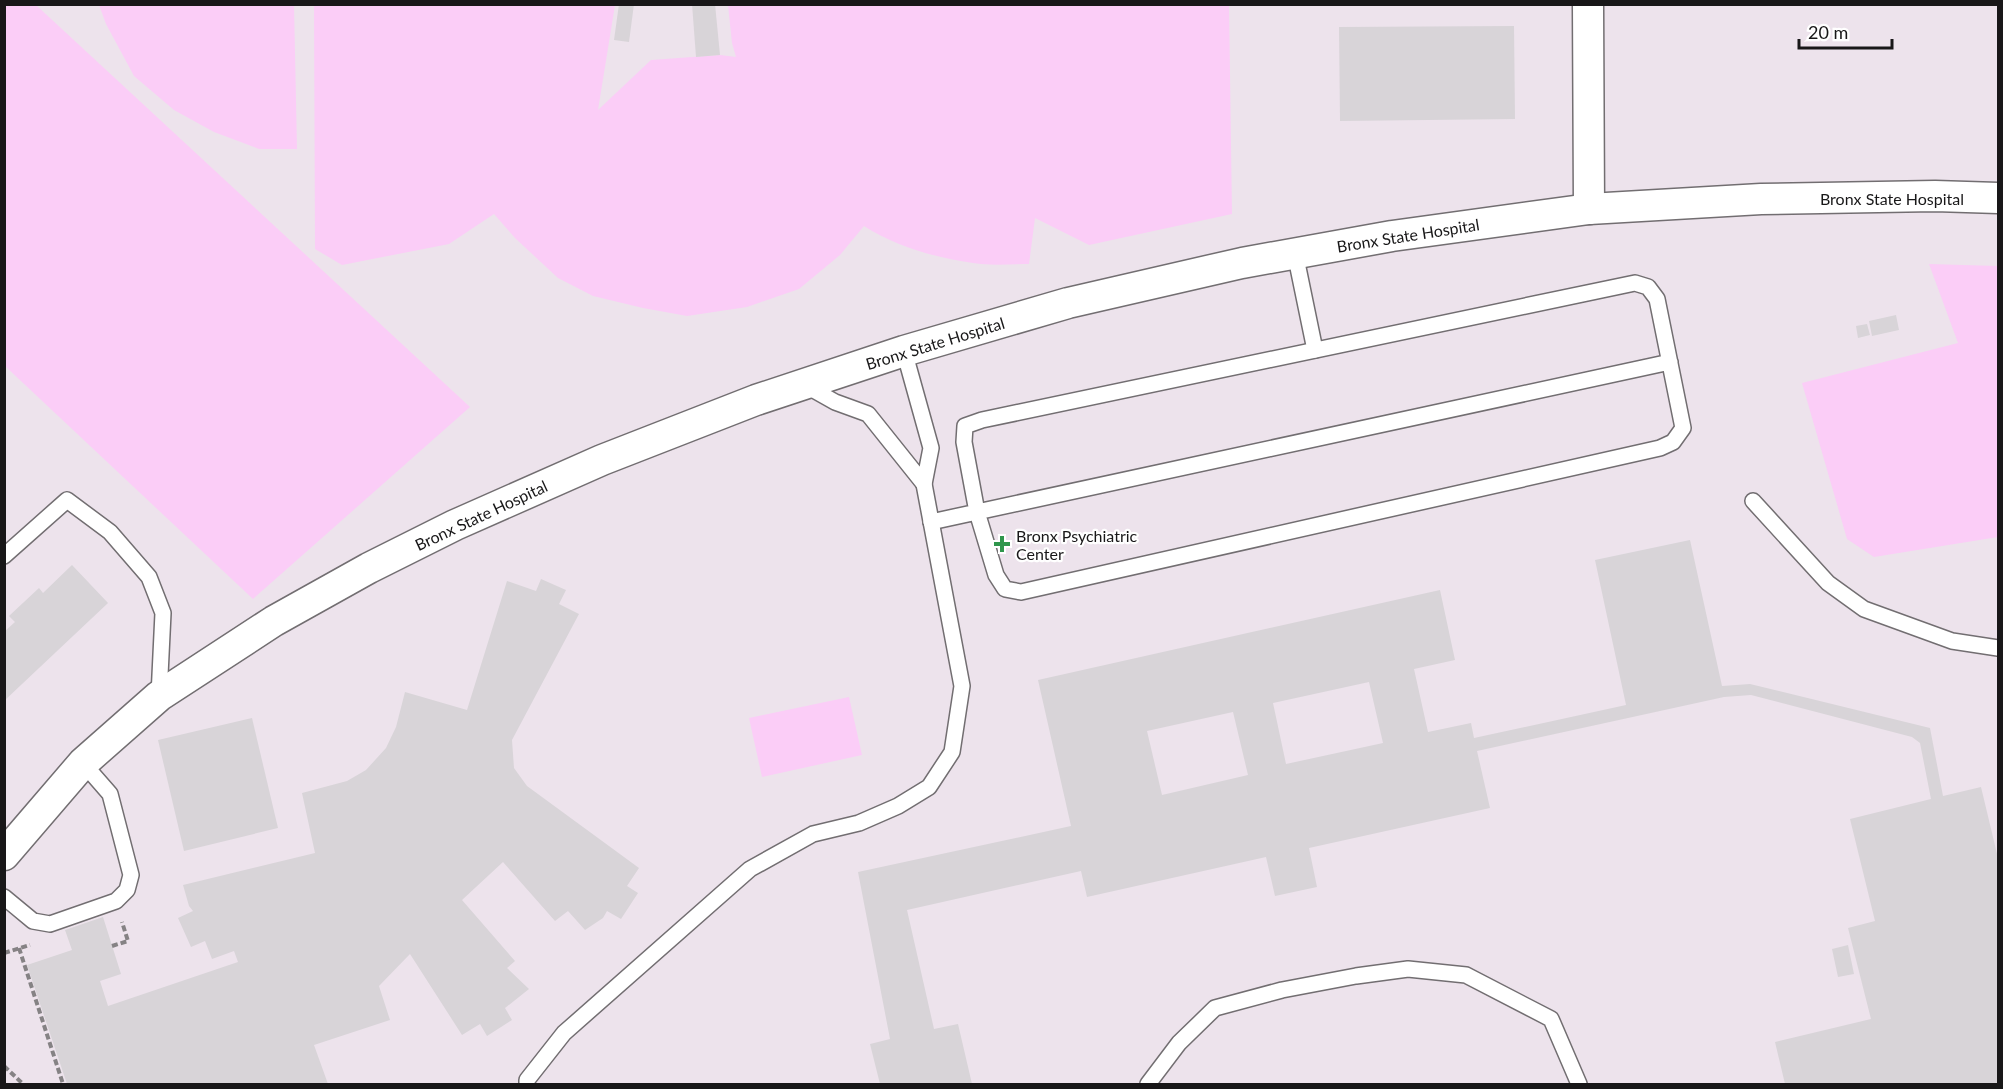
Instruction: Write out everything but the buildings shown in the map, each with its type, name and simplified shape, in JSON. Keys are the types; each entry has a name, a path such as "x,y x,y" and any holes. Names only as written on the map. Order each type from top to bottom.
{"street":[{"path":"1588,4 1588,210"},
{"name":"Bronx State Hospital","path":"4,855 83,763 159,696 274,621 369,568 455,525 602,460 803,384 904,351 1068,303 1242,263 1392,236 1588,210 1761,199 1935,196 1998,198"}],"lane":[{"path":"1294,254 1315,350"},
{"path":"1635,283 1648,287 1657,300 1683,428 1673,442 1660,448 1021,592 1005,589 996,575 977,512 964,442 965,426 982,420 1315,350 1635,283"},
{"path":"527,1084 527,1080 564,1033 750,869 813,834 859,823 898,806 929,787 952,752 962,686 924,484 931,448 904,351"},
{"path":"931,522 1670,362"},
{"path":"803,384 835,402 868,414 924,484"},
{"path":"4,556 67,500 110,532 149,578 163,613 159,696"},
{"path":"1753,501 1828,584 1864,609 1952,641 1998,648"},
{"path":"4,897 33,921 50,924 116,901 127,890 131,875 110,794 83,763"},
{"path":"1148,1084 1179,1043 1215,1008 1282,990 1408,969 1466,975 1551,1018 1579,1084"}],"path":[{"path":"112,946 129,941 116,901"},
{"path":"19,948 63,1084"},
{"path":"4,1066 23,1084"}],"shaded area":[{"path":"4,5 36,5 470,407 253,599 5,366"},
{"name":"Bronx Psychiatric Center","path":"5,5 1998,5 1998,1084 5,1084"},
{"path":"99,5 294,5 297,149 259,149 214,132 174,110 134,76 106,24"},
{"path":"314,5 615,5 598,110 651,60 720,55 736,57 732,43 728,5 1229,5 1232,214 1089,245 1035,218 1029,264 973,263 945,258 889,240 864,226 840,255 799,289 747,307 687,316 593,296 558,278 515,238 494,214 449,244 342,265 315,249"},
{"path":"1929,264 1998,266 1998,537 1874,557 1847,539 1802,383 1958,343"},
{"path":"849,697 862,755 762,777 749,718"}],"place":[{"name":"Bronx Psychiatric Center","path":"1002,544"}]}
